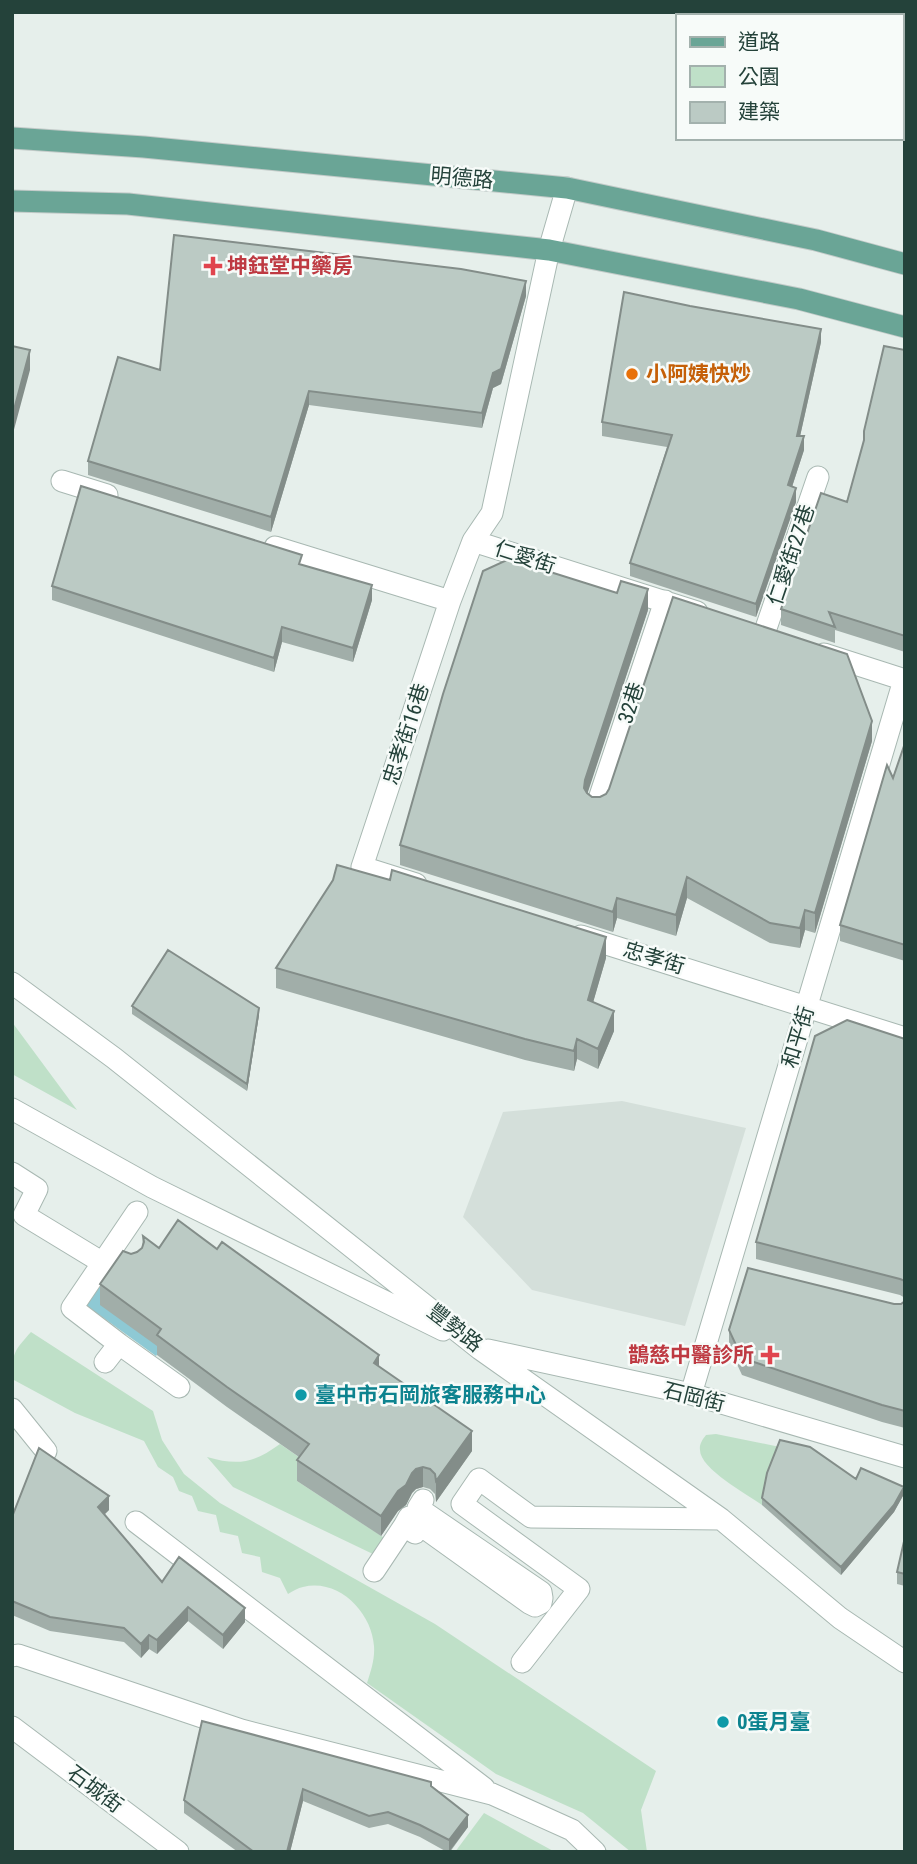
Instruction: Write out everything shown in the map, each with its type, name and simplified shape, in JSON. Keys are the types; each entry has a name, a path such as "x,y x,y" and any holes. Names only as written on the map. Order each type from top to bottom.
{"main road":[{"name":"明德路","path":"12,138 144,147 567,188 816,240 905,264"},
{"path":"12,201 128,204 549,250 799,299 905,327"}],"street":[{"path":"473,541 492,513 549,250 567,188"},
{"name":"仁愛街27巷","path":"740,626 771,636 818,477"},
{"path":"62,481 129,502"},
{"name":"仁愛街","path":"450,601 473,541 715,618"},
{"path":"263,543 450,601"},
{"name":"忠孝街16巷","path":"441,892 362,867 450,601"},
{"name":"32巷","path":"597,805 665,601"},
{"path":"803,647 905,680"},
{"name":"和平街","path":"691,1394 736,1267 808,1007 905,680"},
{"name":"忠孝街","path":"559,929 905,1038"},
{"name":"豐勢路","path":"12,983 114,1058 480,1349 720,1519 840,1618 905,1662"},
{"path":"12,1109 152,1187 480,1349"},
{"path":"12,1173 37,1189 24,1215 108,1256 131,1261"},
{"path":"137,1212 72,1308 179,1387"},
{"path":"105,1362 119,1344"},
{"name":"石岡街","path":"480,1349 691,1394 905,1457"},
{"path":"12,1409 46,1451"},
{"path":"522,1662 579,1589 462,1504 479,1479 531,1517 720,1519"},
{"path":"374,1571 410,1517 529,1603 536,1606 541,1603 541,1592 418,1508 423,1500"},
{"path":"136,1522 492,1794"},
{"path":"404,1526 546,1631"},
{"path":"12,1656 18,1655 241,1730 492,1794 572,1830 595,1852"},
{"name":"石城街","path":"12,1727 178,1852"}],"shaded area":[{"path":"622,1101 746,1128 685,1326 532,1290 463,1217 503,1112"}],"green space":[{"path":"12,1022 77,1110 12,1074"},
{"path":"31,1332 153,1411 162,1440 184,1474 220,1503 435,1624 656,1771 641,1810 647,1852 631,1852 583,1813 496,1774 367,1683 374,1656 372,1634 360,1610 351,1601 341,1593 316,1586 301,1587 288,1594 280,1578 262,1572 260,1557 242,1553 238,1536 220,1532 216,1515 198,1511 192,1496 179,1491 173,1477 158,1467 144,1441 75,1413 12,1379 15,1353"},
{"path":"716,1434 780,1447 767,1480 762,1505 716,1473 702,1457 700,1448 706,1435"},
{"path":"280,1444 309,1464 297,1481 386,1539 375,1555 233,1487 207,1457 245,1461 254,1459"},
{"path":"484,1813 555,1852 455,1852"}],"water":[{"path":"113,1260 161,1349 156,1356 83,1303"}],"building":[{"path":"174,235 461,269 526,281 501,369 493,373 482,413 309,391 271,517 88,461 118,357 160,370"},
{"path":"624,292 821,329 797,436 804,436 788,485 796,488 756,604 630,563 672,435 602,422"},
{"path":"12,346 30,350 12,417"},
{"path":"884,346 905,350 905,636 829,612 835,627 781,609 821,493 847,502 864,440"},
{"path":"81,486 302,555 299,564 372,585 353,648 282,627 274,658 52,586"},
{"path":"509,559 617,593 621,581 648,589 585,780 584,788 592,797 600,797 609,789 673,597 847,654 872,721 815,913 805,910 800,928 770,923 687,877 676,915 617,898 613,912 400,845 443,694 483,571"},
{"path":"905,743 905,945 840,925 887,765 893,778"},
{"path":"337,865 390,880 392,870 606,937 588,1000 614,1011 598,1049 577,1039 574,1051 525,1039 276,968 333,880"},
{"path":"168,950 259,1008 247,1084 132,1006"},
{"path":"847,1020 905,1039 905,1281 756,1242 815,1036"},
{"name":"臺中市石岡旅客服務中心","path":"178,1220 217,1249 222,1242 379,1355 374,1363 472,1431 436,1481 435,1474 430,1469 416,1469 381,1516 297,1460 309,1444 157,1335 161,1329 100,1284 123,1251 131,1254 137,1252 142,1248 143,1236 159,1248"},
{"path":"748,1268 894,1304 905,1301 905,1411 742,1358 729,1330"},
{"path":"780,1440 810,1447 856,1479 861,1468 904,1487 894,1505 841,1567 762,1498 767,1473"},
{"path":"39,1448 109,1496 98,1507 162,1582 179,1557 245,1608 223,1635 188,1607 157,1640 149,1635 141,1644 124,1628 50,1617 12,1601 12,1517"},
{"path":"905,1537 905,1574 897,1572"},
{"path":"202,1721 431,1782 431,1786 468,1815 449,1840 388,1812 369,1816 303,1789 287,1852 254,1852 184,1800"}],"place":[{"name":"坤鈺堂中藥房","path":"213,266"},
{"name":"小阿姨快炒","path":"632,374"},
{"name":"鵲慈中醫診所","path":"770,1355"},
{"name":"臺中市石岡旅客服務中心","path":"301,1395"},
{"name":"0蛋月臺","path":"723,1722"}]}
